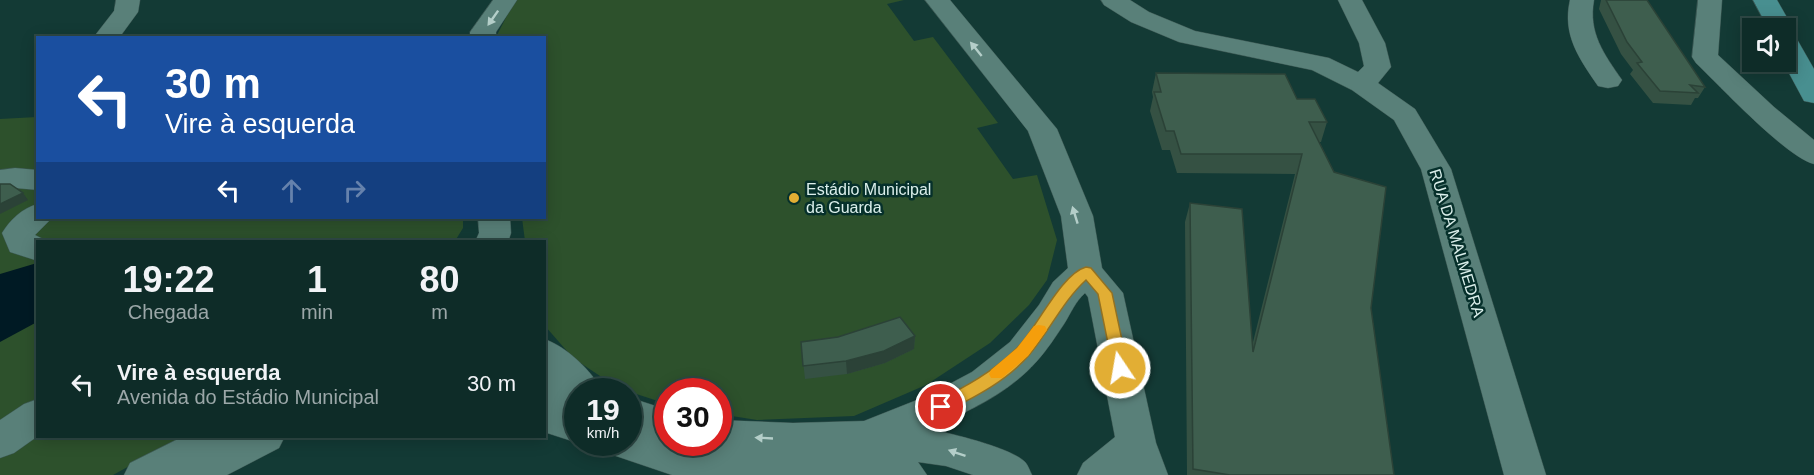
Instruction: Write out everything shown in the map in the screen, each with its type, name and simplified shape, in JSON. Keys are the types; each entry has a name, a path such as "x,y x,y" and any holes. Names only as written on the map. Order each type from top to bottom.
{"main road":[{"path":"1765,0 1775,18"},
{"path":"1796,60 1814,95"}],"street":[{"path":"107,36 126,12 128,0"},
{"path":"483,36 483,32 505,0"},
{"path":"937,0 1042,129 1077,216 1086,272 1105,293 1142,459 1098,475"},
{"name":"RUA DA MALMEDRA","path":"1113,0 1140,17 1188,37 1320,64 1362,84 1406,115 1436,169 1525,475"},
{"path":"1350,0 1372,43 1378,67 1362,84"},
{"path":"1582,0 1578,12 1583,44 1608,80"},
{"path":"1710,0 1705,57 1764,113 1814,155"},
{"path":"0,180 15,178 36,180"},
{"path":"36,216 18,233 22,244 36,249"},
{"path":"492,240 495,233 494,219"},
{"path":"857,461 941,407 986,383 1023,352 1052,314 1065,291 1086,272"},
{"path":"546,355 570,378"},
{"path":"546,388 564,392"},
{"path":"0,441 36,416"},
{"path":"546,417 564,422"},
{"path":"732,437 793,440 906,475"},
{"path":"145,475 219,438"},
{"path":"189,475 262,438"},
{"path":"642,448 681,461 789,469 946,449 997,466 1011,475"}],"green space":[{"name":"Estádio Municipal da Guarda","path":"515,0 904,0 887,4 914,41 933,37 998,123 977,128 1013,179 1037,175 1057,240 1047,280 1029,305 990,343 926,385 854,416 757,420 732,416 732,378 654,378 654,400 642,396 642,378 603,378 573,358 546,327 546,240 525,240 522,219 546,219 546,36 497,36"},
{"path":"36,117 36,219 463,219 463,228 456,240 36,240 36,438 180,438 113,475 0,475 0,119"}],"water":[{"path":"36,263 36,323 0,342 0,274"}],"building":[{"path":"1606,0 1647,0 1705,87 1690,85 1698,93 1660,91 1637,63 1642,62 1627,42"},
{"path":"1156,73 1285,74 1297,99 1315,99 1327,122 1309,122 1334,172 1386,187 1371,308 1394,475 1230,475 1193,469 1190,203 1242,209 1253,352 1302,154 1181,154 1174,131 1166,131 1154,92 1161,92"},
{"path":"0,184 10,184 23,193 0,204"},
{"path":"900,317 915,336 884,351 846,361 803,366 801,342 838,337"}],"slow traffic":[{"path":"997,374 1023,352 1039,330"}],"place":[{"name":"Estádio Municipal da Guarda","path":"794,198"}],"route":[{"path":"941,407 986,383 1023,352 1052,314 1065,291 1086,272 1105,293 1120,368"}]}
